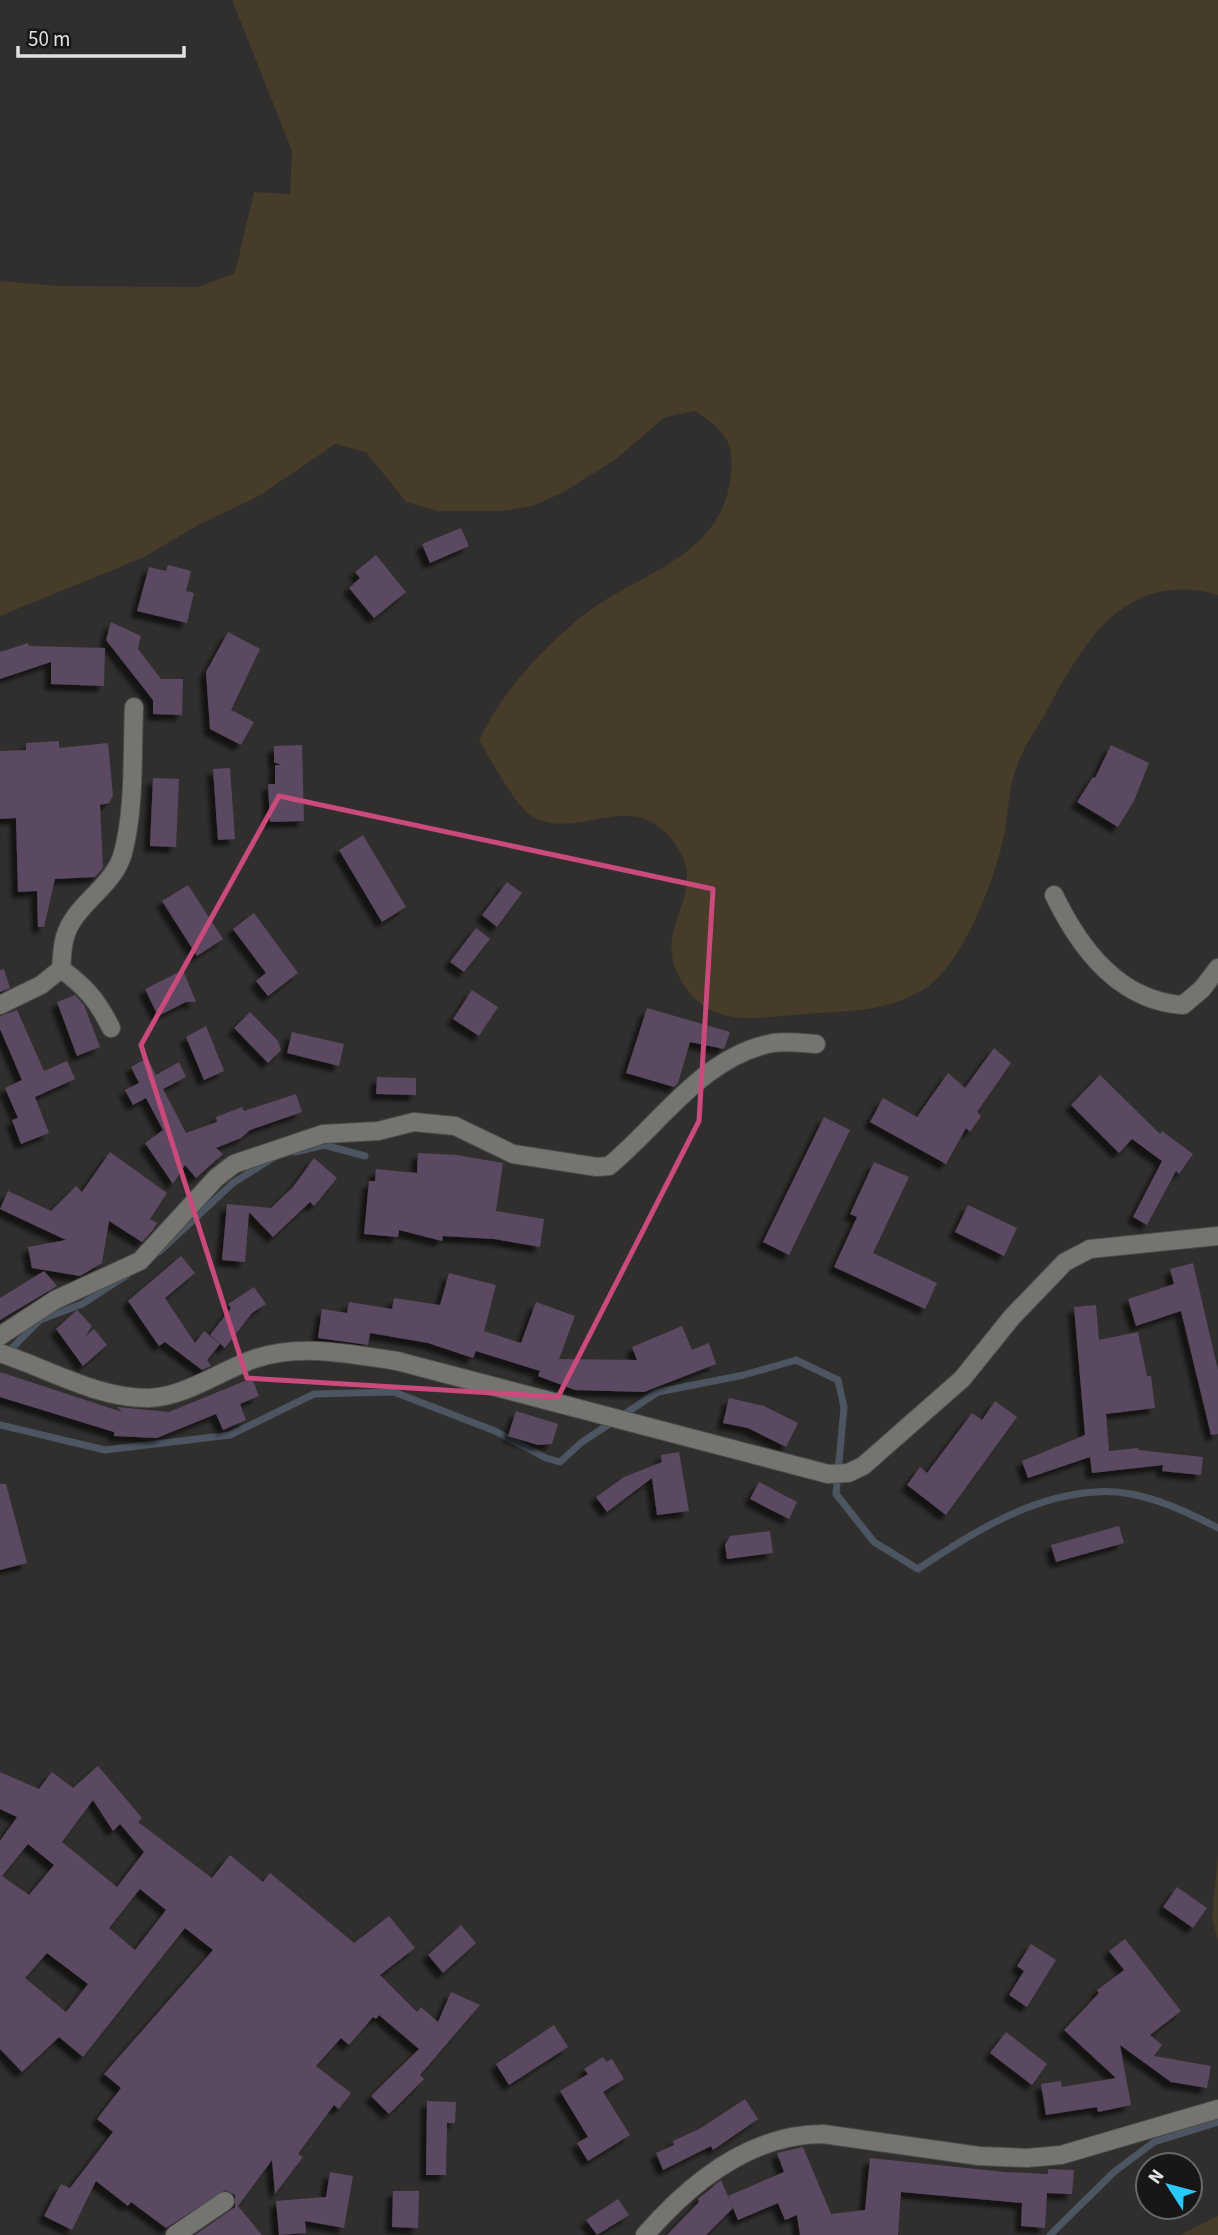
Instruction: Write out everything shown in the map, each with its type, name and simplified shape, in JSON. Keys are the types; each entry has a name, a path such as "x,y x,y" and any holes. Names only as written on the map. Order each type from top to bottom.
{"street":[{"path":"0,1005 41,985 61,969 65,935 77,915 114,873 123,853 130,790 134,707"},
{"path":"1054,895 1068,923 1098,965 1141,996 1163,1004 1183,1005 1202,989 1218,968"},
{"path":"61,969 84,985 100,1004 111,1028"},
{"path":"0,1336 55,1300 140,1261 216,1178 234,1164 267,1152 323,1134 390,1129 414,1122 454,1126 513,1154 597,1167 609,1166 685,1092 718,1068 751,1049 775,1042 816,1044"},
{"path":"6,1355 91,1388 122,1396 150,1398 170,1395 254,1359 290,1352 330,1351 397,1361 828,1474 848,1473 863,1466 962,1379 1012,1317 1065,1262 1090,1249 1218,1237"},
{"path":"645,2235 671,2205 704,2177 745,2153 798,2134 822,2134 979,2156 1027,2158 1061,2155 1218,2109"},
{"path":"175,2235 225,2201"}],"highlighted area":[{"path":"279,796 713,889 699,1121 558,1397 247,1378 141,1045"}],"shaded area":[{"path":"232,0 1218,0 1218,595 1187,590 1159,592 1135,601 1114,615 1079,655 1018,763 1002,845 974,922 952,960 927,987 895,1002 862,1010 751,1018 724,1015 711,1010 689,992 676,969 672,949 674,931 687,880 684,861 673,841 656,825 639,817 621,816 566,824 547,822 529,814 510,791 479,740 510,689 565,631 602,602 673,561 711,527 724,504 731,475 731,452 725,436 695,411 665,417 616,459 562,493 533,506 501,511 437,511 406,502 366,452 335,444 259,496 200,524 144,557 0,616 0,281 58,286 198,287 235,273 254,192 290,194 292,151"},
{"path":"1218,1856 1218,1941 1212,1917"},
{"path":"1218,2216 1218,2235 1180,2235"}],"building":[{"path":"461,528 469,546 430,563 422,544"},
{"path":"376,555 406,592 374,618 349,588 360,578 355,572"},
{"path":"168,565 191,571 186,591 194,593 187,623 137,611 149,567 166,571"},
{"path":"111,622 141,636 138,649 161,679 183,679 182,715 153,714 153,700 106,640"},
{"path":"228,632 260,649 231,710 254,722 241,745 210,729 206,672"},
{"path":"28,643 29,646 105,648 104,686 51,684 51,662 0,679 0,652"},
{"path":"59,741 59,748 108,743 113,796 109,803 100,805 103,868 95,877 55,879 44,927 38,927 37,891 18,892 16,818 0,819 0,751 26,750 26,743"},
{"path":"302,745 304,821 270,822 268,784 275,784 275,765 281,765 274,762 274,746"},
{"path":"1111,745 1149,763 1134,801 1118,827 1077,802 1093,777 1095,778"},
{"path":"230,768 235,839 218,840 213,769"},
{"path":"153,778 179,779 176,847 150,846"},
{"path":"363,835 406,907 382,922 339,850"},
{"path":"507,882 522,893 497,927 482,915"},
{"path":"188,885 223,939 197,956 162,901"},
{"path":"254,913 298,973 268,996 256,981 266,973 233,929"},
{"path":"476,928 490,939 464,972 450,962"},
{"path":"4,969 10,988 0,992 0,970"},
{"path":"183,970 196,1002 186,1002 158,1016 145,989"},
{"path":"472,990 498,1007 479,1036 453,1019"},
{"path":"75,995 84,1005 100,1047 77,1056 57,1002"},
{"path":"647,1008 730,1032 724,1049 690,1042 678,1083 674,1087 626,1073"},
{"path":"17,1010 44,1071 67,1061 75,1079 35,1097 49,1133 21,1144 12,1120 18,1118 5,1088 22,1080 0,1029 0,1016"},
{"path":"250,1012 278,1041 281,1050 268,1063 234,1028"},
{"path":"206,1026 224,1071 204,1080 186,1037"},
{"path":"292,1032 344,1044 339,1066 287,1053"},
{"path":"994,1048 1011,1063 977,1112 981,1116 970,1132 966,1128 946,1164 870,1122 883,1098 917,1117 948,1073 965,1088"},
{"path":"147,1058 156,1075 179,1062 186,1077 163,1089 186,1133 217,1122 216,1117 242,1107 244,1111 296,1094 302,1112 250,1130 241,1138 216,1148 223,1154 196,1178 185,1165 173,1184 145,1143 163,1130 146,1098 133,1105 125,1090 139,1083 131,1067"},
{"path":"1100,1075 1160,1134 1162,1131 1193,1154 1179,1174 1176,1171 1147,1225 1133,1217 1162,1161 1132,1139 1119,1153 1071,1105"},
{"path":"377,1077 416,1078 416,1095 376,1094"},
{"path":"824,1117 850,1130 789,1255 763,1242"},
{"path":"110,1152 167,1193 150,1219 157,1223 153,1230 142,1242 109,1221 102,1263 80,1276 32,1268 28,1247 66,1240 0,1209 8,1191 51,1211 76,1186 82,1192"},
{"path":"418,1153 457,1155 503,1163 496,1211 544,1219 540,1247 494,1239 443,1236 442,1241 399,1230 398,1237 364,1234 369,1181 375,1181 376,1169 417,1173"},
{"path":"314,1158 337,1178 314,1206 310,1202 273,1237 249,1212 245,1262 222,1260 227,1204 271,1208 293,1187"},
{"path":"874,1162 909,1177 873,1253 937,1283 925,1309 834,1267 857,1217 850,1214"},
{"path":"968,1205 1017,1228 1004,1256 955,1232"},
{"path":"181,1256 195,1273 165,1298 195,1343 204,1331 220,1344 207,1360 211,1366 202,1370 165,1342 159,1346 128,1301"},
{"path":"1193,1263 1218,1370 1218,1434 1211,1435 1181,1311 1136,1326 1128,1299 1174,1284 1170,1269"},
{"path":"44,1271 57,1286 0,1320 0,1298"},
{"path":"449,1273 496,1285 484,1331 521,1343 536,1302 575,1316 559,1359 637,1360 632,1347 682,1326 692,1350 709,1343 716,1364 644,1392 575,1390 538,1376 540,1371 476,1351 473,1358 428,1343 370,1333 368,1345 318,1338 322,1309 347,1313 349,1302 392,1309 394,1298 440,1305"},
{"path":"254,1287 266,1304 252,1313 225,1348 210,1335 231,1308 228,1304"},
{"path":"1096,1305 1099,1340 1138,1332 1147,1376 1151,1376 1155,1408 1106,1414 1109,1451 1138,1448 1203,1457 1201,1475 1162,1471 1163,1465 1092,1473 1090,1457 1028,1478 1022,1461 1085,1435 1074,1307"},
{"path":"77,1310 92,1326 85,1337 94,1329 107,1345 83,1366 56,1329"},
{"path":"0,1372 122,1412 117,1407 169,1412 252,1378 259,1396 240,1404 246,1420 223,1430 216,1414 157,1438 114,1436 114,1432 0,1397"},
{"path":"729,1398 764,1406 798,1423 786,1447 748,1428 723,1423"},
{"path":"995,1401 1017,1417 946,1515 907,1485 920,1467 927,1473 972,1413 982,1420"},
{"path":"516,1411 558,1424 552,1444 538,1445 508,1436"},
{"path":"679,1452 689,1511 657,1515 652,1478 607,1512 596,1497 624,1477 662,1462 661,1455"},
{"path":"759,1482 797,1502 789,1519 750,1499"},
{"path":"0,1484 6,1484 27,1563 0,1570"},
{"path":"1119,1526 1124,1543 1056,1562 1051,1545"},
{"path":"770,1531 773,1553 727,1559 725,1545 730,1536"},
{"path":"98,1766 142,1818 138,1822 212,1878 230,1855 263,1882 270,1873 354,1943 389,1916 415,1948 380,1975 417,2012 421,2007 438,2022 451,1992 480,2005 420,2075 424,2079 389,2114 371,2096 419,2049 379,2015 376,2019 373,2017 349,2045 341,2038 316,2066 351,2093 339,2109 334,2105 298,2154 303,2157 275,2194 272,2160 238,2206 262,2235 195,2235 235,2207 235,2195 225,2190 166,2228 131,2202 128,2206 96,2181 72,2230 44,2216 61,2184 70,2188 113,2132 97,2119 121,2088 104,2074 213,1950 185,1928 83,2057 59,2037 22,2072 0,2049 0,1841 17,1817 0,1809 0,1772 39,1789 52,1772 73,1788","holes":["93,1800 113,1831 120,1824 144,1852 117,1887 62,1842","28,1844 54,1865 29,1895 2,1876","140,1889 166,1910 135,1950 109,1928","47,1953 88,1984 66,2012 25,1978"]},
{"path":"1177,1887 1207,1908 1193,1928 1163,1907"},
{"path":"461,1925 476,1943 443,1973 428,1955"},
{"path":"1125,1939 1181,2011 1150,2035 1162,2045 1154,2056 1211,2066 1207,2088 1171,2082 1120,2045 1131,2105 1098,2112 1097,2107 1046,2115 1041,2084 1061,2081 1062,2087 1116,2078 1064,2030 1099,1993 1097,1990 1124,1970 1109,1951"},
{"path":"1031,1944 1056,1960 1027,2007 1009,1995 1024,1971 1017,1966"},
{"path":"554,2025 568,2047 509,2085 496,2064"},
{"path":"1006,2032 1047,2064 1032,2085 990,2053"},
{"path":"603,2057 606,2062 612,2059 624,2079 603,2092 630,2135 588,2161 577,2143 588,2137 560,2091 588,2074 584,2069"},
{"path":"745,2099 758,2119 713,2150 711,2146 663,2170 656,2153 674,2145 673,2141 701,2128"},
{"path":"427,2101 456,2102 455,2123 447,2123 446,2175 426,2175"},
{"path":"803,2147 831,2214 865,2210 870,2158 1005,2172 1048,2174 1048,2169 1074,2170 1072,2194 1047,2193 1045,2228 1021,2226 1022,2203 901,2192 898,2235 800,2235 797,2215 785,2220 778,2203 738,2220 728,2196 784,2172 777,2153"},
{"path":"330,2172 353,2176 344,2228 305,2221 306,2233 279,2235 276,2201 326,2197"},
{"path":"721,2180 733,2208 706,2235 667,2235 699,2202 698,2199"},
{"path":"393,2191 419,2191 418,2228 392,2227"},
{"path":"618,2199 629,2215 597,2235 586,2220"}],"waterway":[{"path":"295,1152 324,1145 365,1156"},
{"path":"159,1252 233,1183 273,1158"},
{"path":"6,1354 40,1320 82,1304 127,1275"},
{"path":"0,1425 105,1450 230,1435 314,1394 394,1392 495,1431 546,1458 560,1462 582,1442 658,1392 744,1375 796,1360 838,1380 844,1407 836,1494 874,1542 918,1569 1002,1519 1024,1509 1071,1495 1095,1492 1127,1493 1159,1501 1218,1528"},
{"path":"1050,2235 1114,2172 1154,2142 1218,2122"}]}
